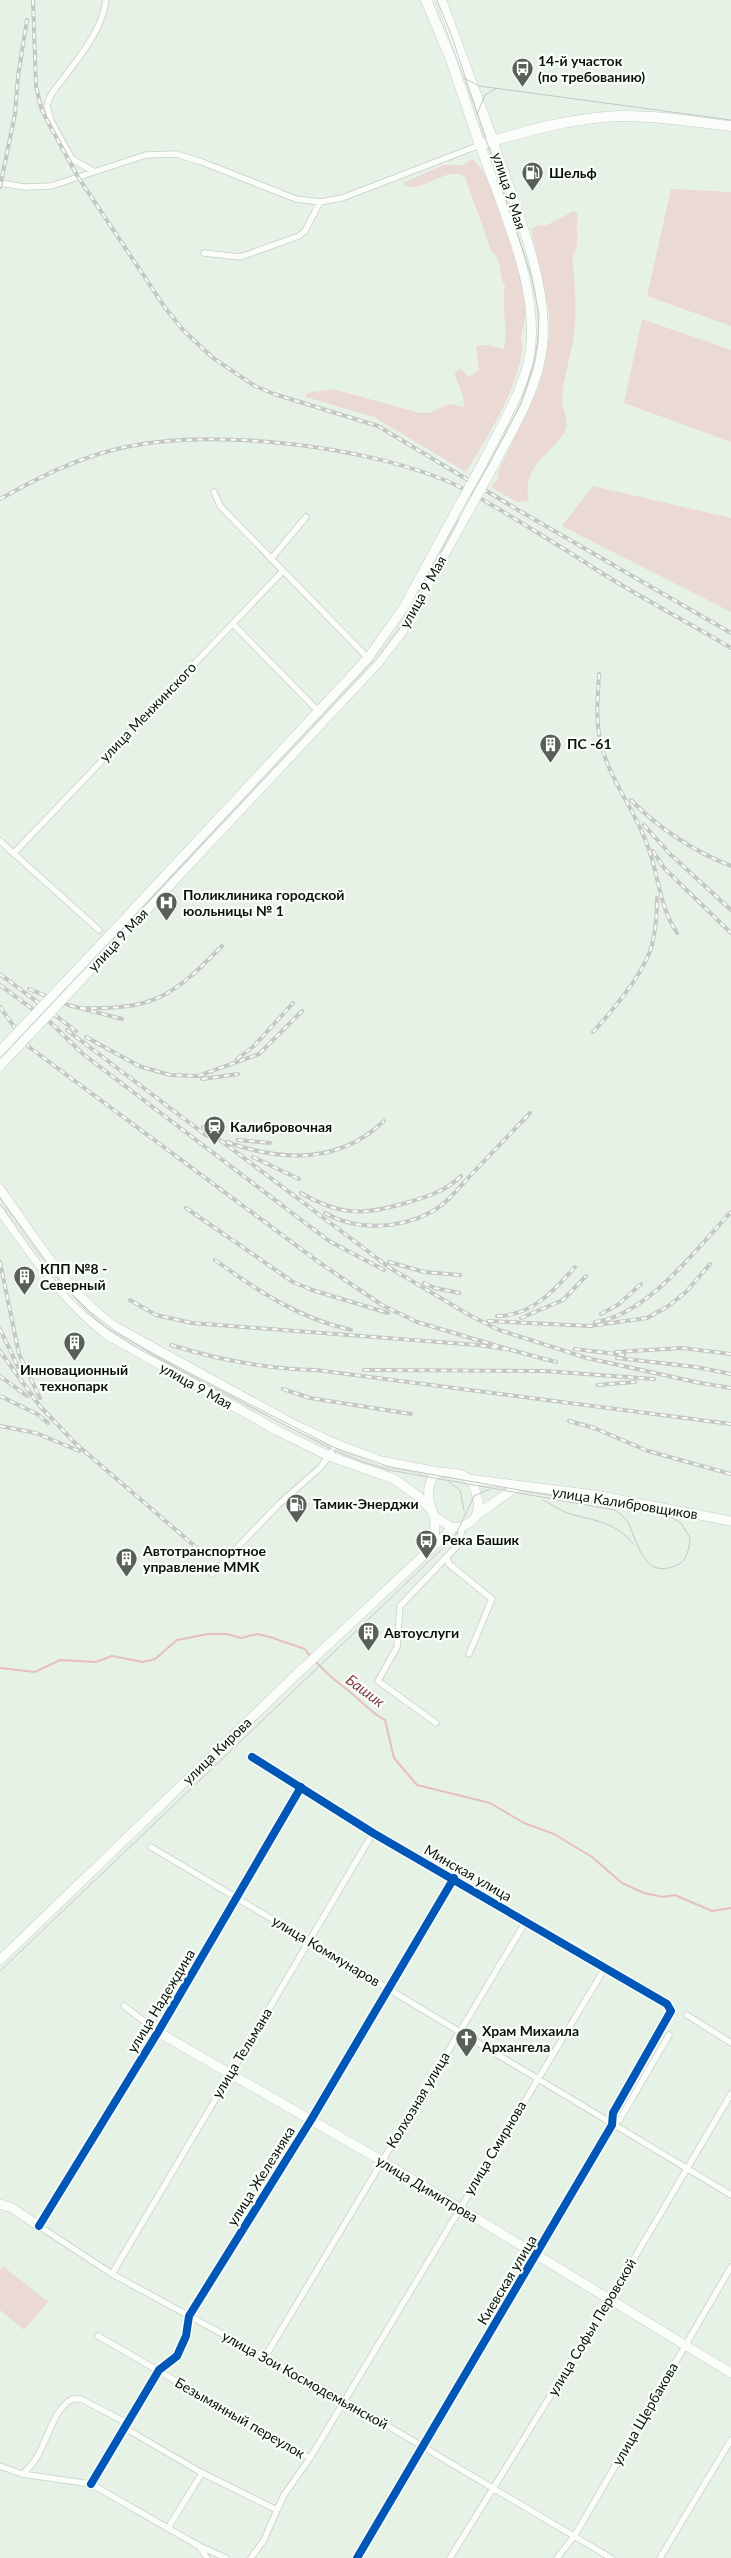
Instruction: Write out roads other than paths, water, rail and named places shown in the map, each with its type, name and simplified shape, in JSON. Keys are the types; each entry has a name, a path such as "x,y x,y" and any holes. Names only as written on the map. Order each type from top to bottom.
{"main road":[{"name":"улица 9 Мая","path":"0,1066 107,944 368,658 404,607 482,464 521,385 528,362 532,316 526,280 450,56 426,0"},
{"name":"улица 9 Мая","path":"0,1051 361,683 401,633 492,469 532,389 539,365 544,315 541,295 531,255 493,141 441,0"},
{"path":"480,145 584,119 620,116 731,126"},
{"name":"улица 9 Мая","path":"0,1188 67,1284 91,1308 112,1324 293,1424 336,1444 381,1461 438,1472"},
{"name":"улица 9 Мая","path":"0,1210 60,1292 84,1316 106,1334 278,1431 330,1456 394,1479 420,1497 433,1514"},
{"path":"434,1544 433,1514 429,1487 432,1478 438,1472 468,1479 477,1494 478,1514"},
{"name":"улица Калибровщиков","path":"468,1479 595,1495 731,1521"},
{"path":"478,1514 518,1486"},
{"path":"433,1514 453,1528"},
{"name":"улица Кирова","path":"0,1960 434,1544 453,1528 469,1524 478,1514"},
{"name":"улица Димитрова","path":"158,2032 382,2161 609,2301 731,2373"},
{"name":"улица Надеждина","path":"38,2226 158,2032"},
{"name":"улица Зои Космодемьянской","path":"0,2204 12,2208 38,2226"}],"street":[{"path":"93,170 72,159 51,121 47,106 55,89 97,31 105,12 106,0"},
{"path":"0,183 24,187 51,186 93,170 146,155 176,154 202,162 296,199 320,202 342,198 480,145"},
{"path":"204,254 240,257 299,236 305,232 320,202"},
{"path":"214,492 220,506 282,572 368,658"},
{"path":"271,560 306,517"},
{"name":"улица Менжинского","path":"14,853 282,572"},
{"path":"233,624 327,719"},
{"path":"0,840 99,930"},
{"path":"212,1574 278,1504 321,1467 330,1456 336,1444"},
{"path":"436,1722 378,1681 397,1647 400,1606 447,1558 462,1536 463,1526"},
{"path":"447,1558 449,1564 492,1599 469,1654"},
{"name":"Минская улица","path":"252,1757 373,1833 454,1878 667,2004 671,2012"},
{"name":"улица Надеждина","path":"158,2032 301,1787"},
{"name":"улица Тельмана","path":"112,2274 373,1833"},
{"name":"улица Коммунаров","path":"151,1848 460,2030 612,2125 731,2195"},
{"name":"улица Железняка","path":"91,2484 159,2370 170,2363 183,2346 189,2316 311,2120 454,1878"},
{"name":"Колхозная улица","path":"266,2357 526,1921"},
{"name":"улица Смирнова","path":"310,2458 537,2078 605,1968"},
{"name":"улица Димитрова","path":"124,2006 158,2032"},
{"name":"Киевская улица","path":"612,2125 613,2113 671,2012"},
{"path":"687,2016 731,2043"},
{"name":"Киевская улица","path":"357,2558 612,2125 620,2119 669,2036"},
{"path":"652,2046 660,2051"},
{"name":"улица Софьи Перовской","path":"450,2558 609,2301 731,2094"},
{"name":"улица Зои Космодемьянской","path":"38,2226 112,2274 344,2400 611,2558"},
{"name":"улица Щербакова","path":"557,2558 575,2535 731,2267"},
{"name":"Безымянный переулок","path":"98,2336 159,2370 227,2412 310,2458 277,2510 264,2540 251,2558"},
{"path":"22,2474 37,2459 59,2413 72,2398 81,2399 202,2473 277,2510"},
{"path":"660,2558 731,2440"},
{"path":"0,2466 22,2474 91,2484 199,2546 226,2558"},
{"path":"168,2528 202,2473"},
{"path":"199,2546 206,2558"}],"waterway":[{"name":"Башик","path":"0,1668 35,1672 60,1660 96,1662 112,1656 143,1662 155,1659 177,1640 208,1634 227,1634 241,1638 257,1634 305,1649 310,1656"},
{"name":"Башик","path":"315,1661 369,1709 385,1720 394,1758 417,1785 490,1803 524,1823 554,1834 592,1857 622,1883 644,1893 663,1897 675,1895 712,1911 731,1908"}],"tram line":[{"path":"0,1060 377,659 410,611 521,404 534,363 538,340 539,315 532,278 452,37 437,0"},
{"path":"464,78 479,86 731,120"},
{"path":"477,114 485,95 497,88"},
{"path":"0,1198 65,1287 89,1311 115,1331 156,1356 335,1448 390,1467 671,1517 681,1523 690,1538 685,1558 679,1564 665,1569 657,1568 650,1564 640,1551 627,1522 615,1510 389,1470 333,1450 141,1350 100,1323 74,1301 51,1275 0,1204"},
{"path":"449,1482 460,1490 464,1510"},
{"path":"0,1971 444,1547 456,1534 474,1496 490,1489"},
{"path":"543,1500 567,1513 611,1526 626,1536 633,1544"}],"railway":[{"path":"33,0 36,86 41,108 49,124 78,177 166,309 184,331 213,358 255,386 274,394 378,426 518,510 731,633"},
{"path":"0,187 15,114 18,76 27,20"},
{"path":"0,499 86,458 117,449 153,443 193,440 237,440 281,443 368,457 407,467 442,479 488,502 616,582 731,648"},
{"path":"599,674 598,726 605,757 616,783 643,834 652,858 666,912 677,933"},
{"path":"631,800 653,820 678,838 704,854 731,866"},
{"path":"644,825 670,854 731,910"},
{"path":"653,851 664,868 731,933"},
{"path":"593,1032 627,991 648,956 654,933 657,898"},
{"path":"80,1008 126,1006 144,1003 160,997 175,989 222,946"},
{"path":"0,974 76,1031"},
{"path":"0,985 50,1022 83,1054 329,1241 384,1270"},
{"path":"29,989 68,1005 122,1019"},
{"path":"237,1059 254,1046 293,1003"},
{"path":"0,1007 29,1047 320,1263 382,1305 417,1322 511,1350 478,1345 192,1323 156,1315 130,1300"},
{"path":"86,1037 139,1066 170,1075 198,1076 259,1054 302,1011"},
{"path":"67,1030 207,1136"},
{"path":"202,1079 238,1074"},
{"path":"325,1213 350,1223 378,1226 392,1225 419,1218 442,1205 452,1196 530,1113"},
{"path":"227,1142 269,1153 310,1155 329,1152 348,1145 367,1135 384,1121"},
{"path":"203,1127 390,1268 471,1316 499,1330 587,1358 700,1383"},
{"path":"238,1140 270,1143"},
{"path":"253,1157 299,1179"},
{"path":"301,1193 316,1201 342,1210 366,1211 393,1206 430,1195 449,1186 461,1176"},
{"path":"186,1208 293,1282 312,1290 388,1313"},
{"path":"595,1322 615,1317 634,1307 652,1294 687,1261 731,1212"},
{"path":"215,1260 263,1293 296,1311 351,1330"},
{"path":"0,1262 19,1354 40,1398"},
{"path":"389,1262 424,1272 460,1275"},
{"path":"488,1321 590,1326 647,1318 667,1307 686,1292 710,1264"},
{"path":"497,1316 521,1312 531,1307 559,1285 575,1267"},
{"path":"521,1318 563,1300 586,1276"},
{"path":"424,1283 435,1288 459,1293"},
{"path":"601,1314 619,1304 641,1284"},
{"path":"0,1329 18,1367"},
{"path":"171,1345 207,1355 261,1366 316,1370 731,1424"},
{"path":"616,1352 682,1348 731,1354"},
{"path":"575,1349 624,1355"},
{"path":"511,1350 556,1362"},
{"path":"0,1351 39,1405 76,1444 197,1548"},
{"path":"617,1358 696,1367 731,1374"},
{"path":"364,1370 544,1371 654,1379"},
{"path":"0,1376 27,1396"},
{"path":"598,1385 635,1382"},
{"path":"694,1382 731,1388"},
{"path":"283,1389 310,1398 411,1414"},
{"path":"0,1396 37,1414 48,1423"},
{"path":"569,1421 594,1428 648,1451 731,1474"},
{"path":"0,1426 36,1433 79,1451"}],"place":[{"name":"14-й участок (по требованию)","path":"522,88"},
{"name":"Шельф","path":"533,192"},
{"name":"ПС -61","path":"551,763"},
{"name":"Поликлиника городской юольницы № 1","path":"167,922"},
{"name":"Калибровочная","path":"214,1146"},
{"name":"КПП №8 - Северный","path":"24,1296"},
{"name":"Инновационный технопарк","path":"74,1361"},
{"name":"Тамик-Энерджи","path":"297,1523"},
{"name":"Река Башик","path":"426,1559"},
{"name":"Автотранспортное управление ММК","path":"127,1578"},
{"name":"Автоуслуги","path":"368,1652"},
{"name":"Храм Михаила Архангела","path":"466,2058"}]}
